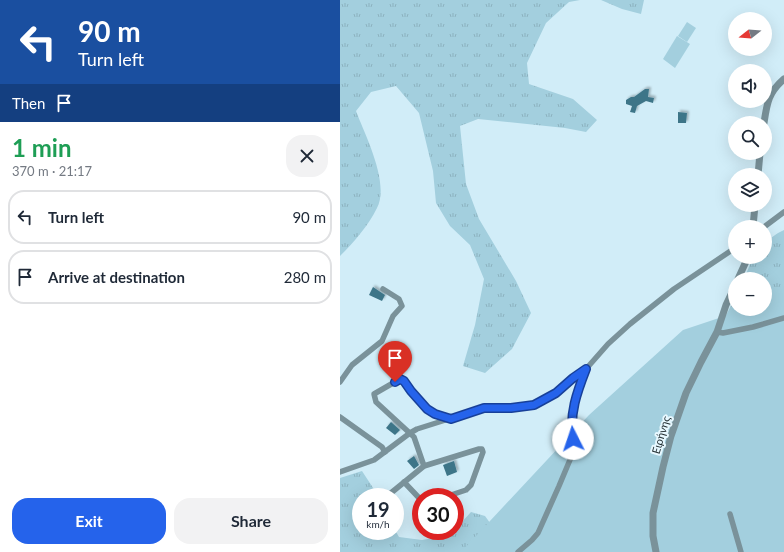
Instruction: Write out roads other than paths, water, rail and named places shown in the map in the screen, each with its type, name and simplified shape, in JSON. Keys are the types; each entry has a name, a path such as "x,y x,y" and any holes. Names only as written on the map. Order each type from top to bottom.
{"street":[{"path":"765,116 769,96 784,79"},
{"path":"772,221 784,212"},
{"path":"340,472 374,460 417,429 484,408 511,408 534,405 556,393 586,369 608,344 630,324 674,289 728,253"},
{"path":"340,382 352,365 382,341 394,316 402,306 400,299 383,289"},
{"name":"Ειρήνης","path":"656,552 652,536 652,520 666,455 686,393 717,332 722,313 728,301"},
{"path":"717,332 722,333 753,327 784,318"},
{"path":"518,552 538,533 572,455 574,447 572,412 586,369"},
{"path":"424,466 414,437 376,402 374,394 400,379 404,381 427,409 435,414 451,419"},
{"path":"340,418 382,447 385,452"},
{"path":"397,488 424,466 482,449 484,452 471,485 464,491"},
{"path":"404,482 412,490"},
{"path":"730,514 741,552"}]}
